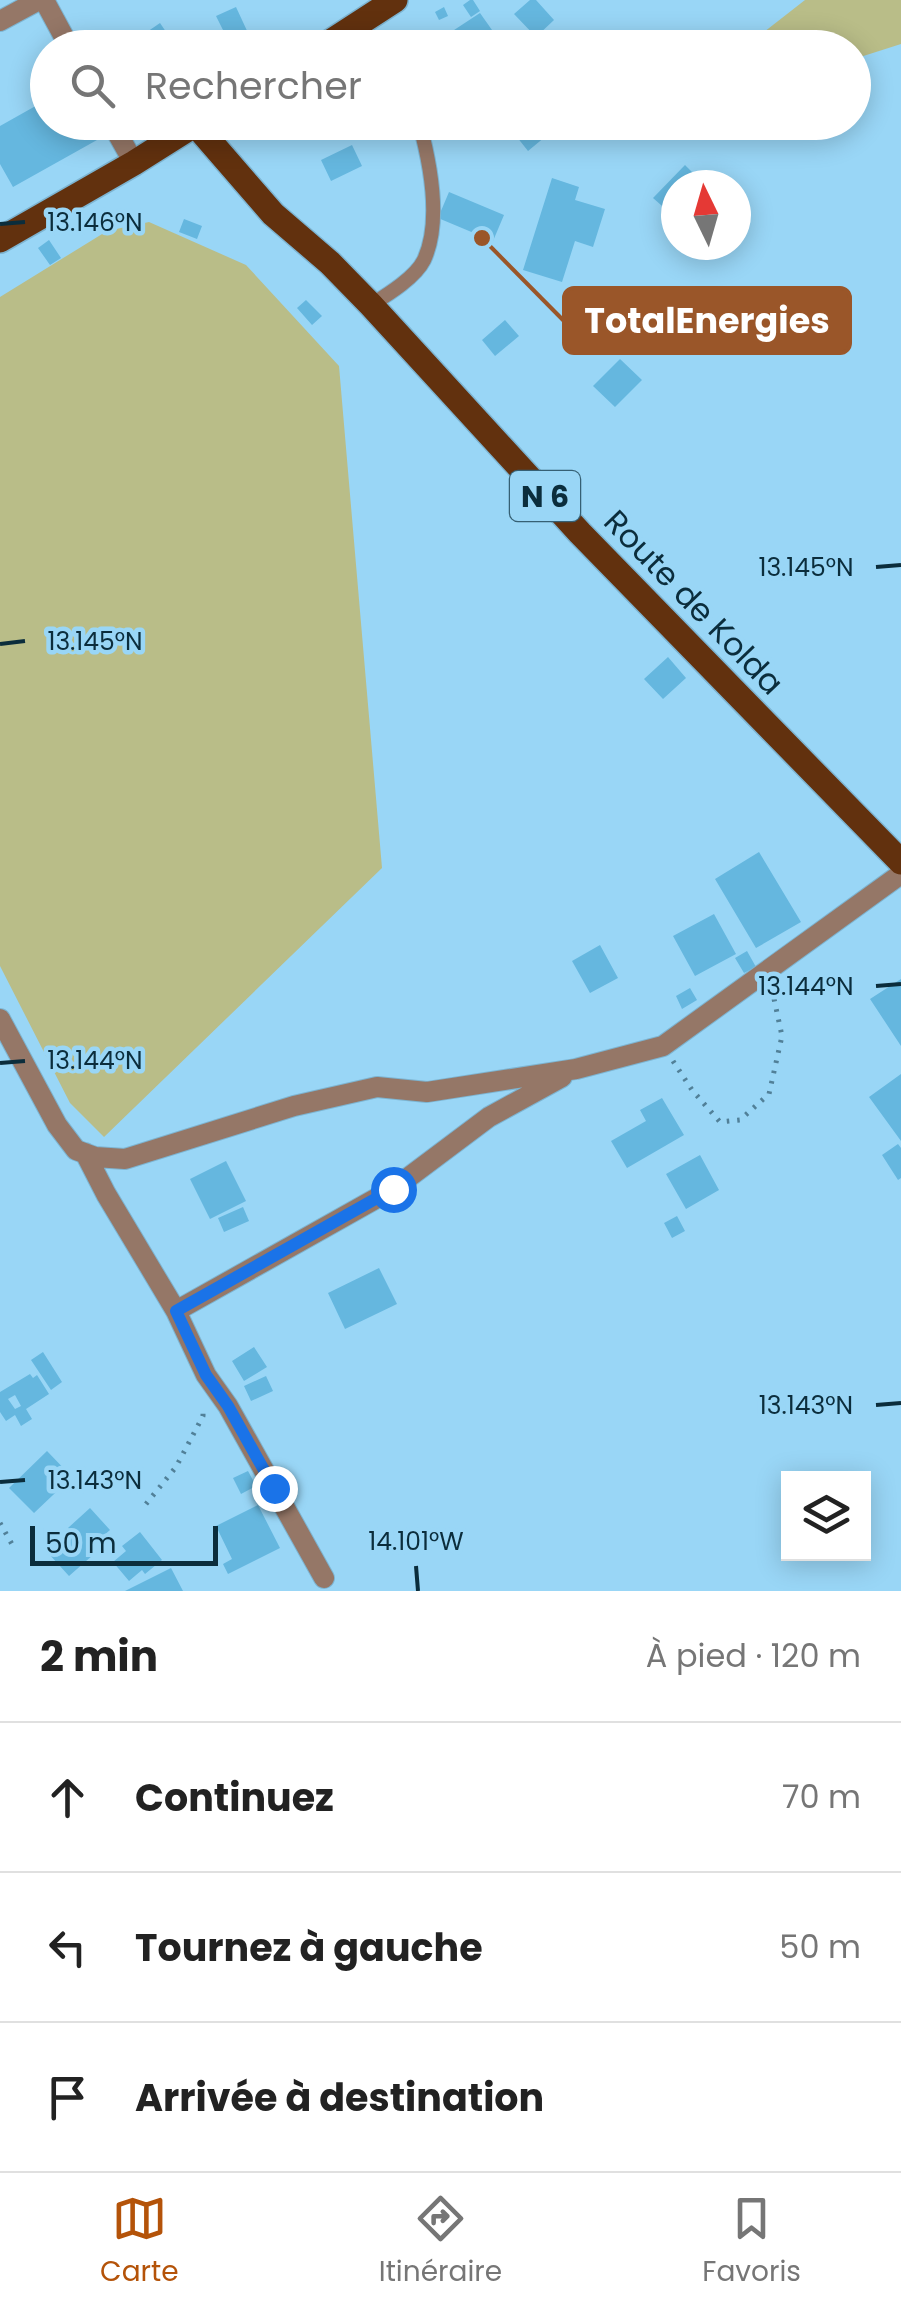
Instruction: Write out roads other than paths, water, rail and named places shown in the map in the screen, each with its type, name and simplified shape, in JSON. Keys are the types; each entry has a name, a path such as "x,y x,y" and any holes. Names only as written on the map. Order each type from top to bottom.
{"main road":[{"path":"350,29 395,0"},
{"path":"0,240 171,140"},
{"name":"Route de Kolda","path":"211,140 273,214 371,305 580,533 901,862"}],"street":[{"path":"0,21 41,0 59,30"},
{"path":"122,140 134,163"},
{"path":"0,1019 56,1124 76,1150 95,1157 124,1159 294,1106 377,1087 427,1092 576,1068 664,1046 901,874"},
{"path":"176,1311 393,1189 488,1117 576,1068"},
{"path":"85,1154 176,1311 206,1375 228,1406 324,1578"}],"lane":[{"path":"371,305 396,289 423,263 431,232 432,192 424,140"}],"place":[{"name":"TotalEnergies","path":"482,238"}]}
